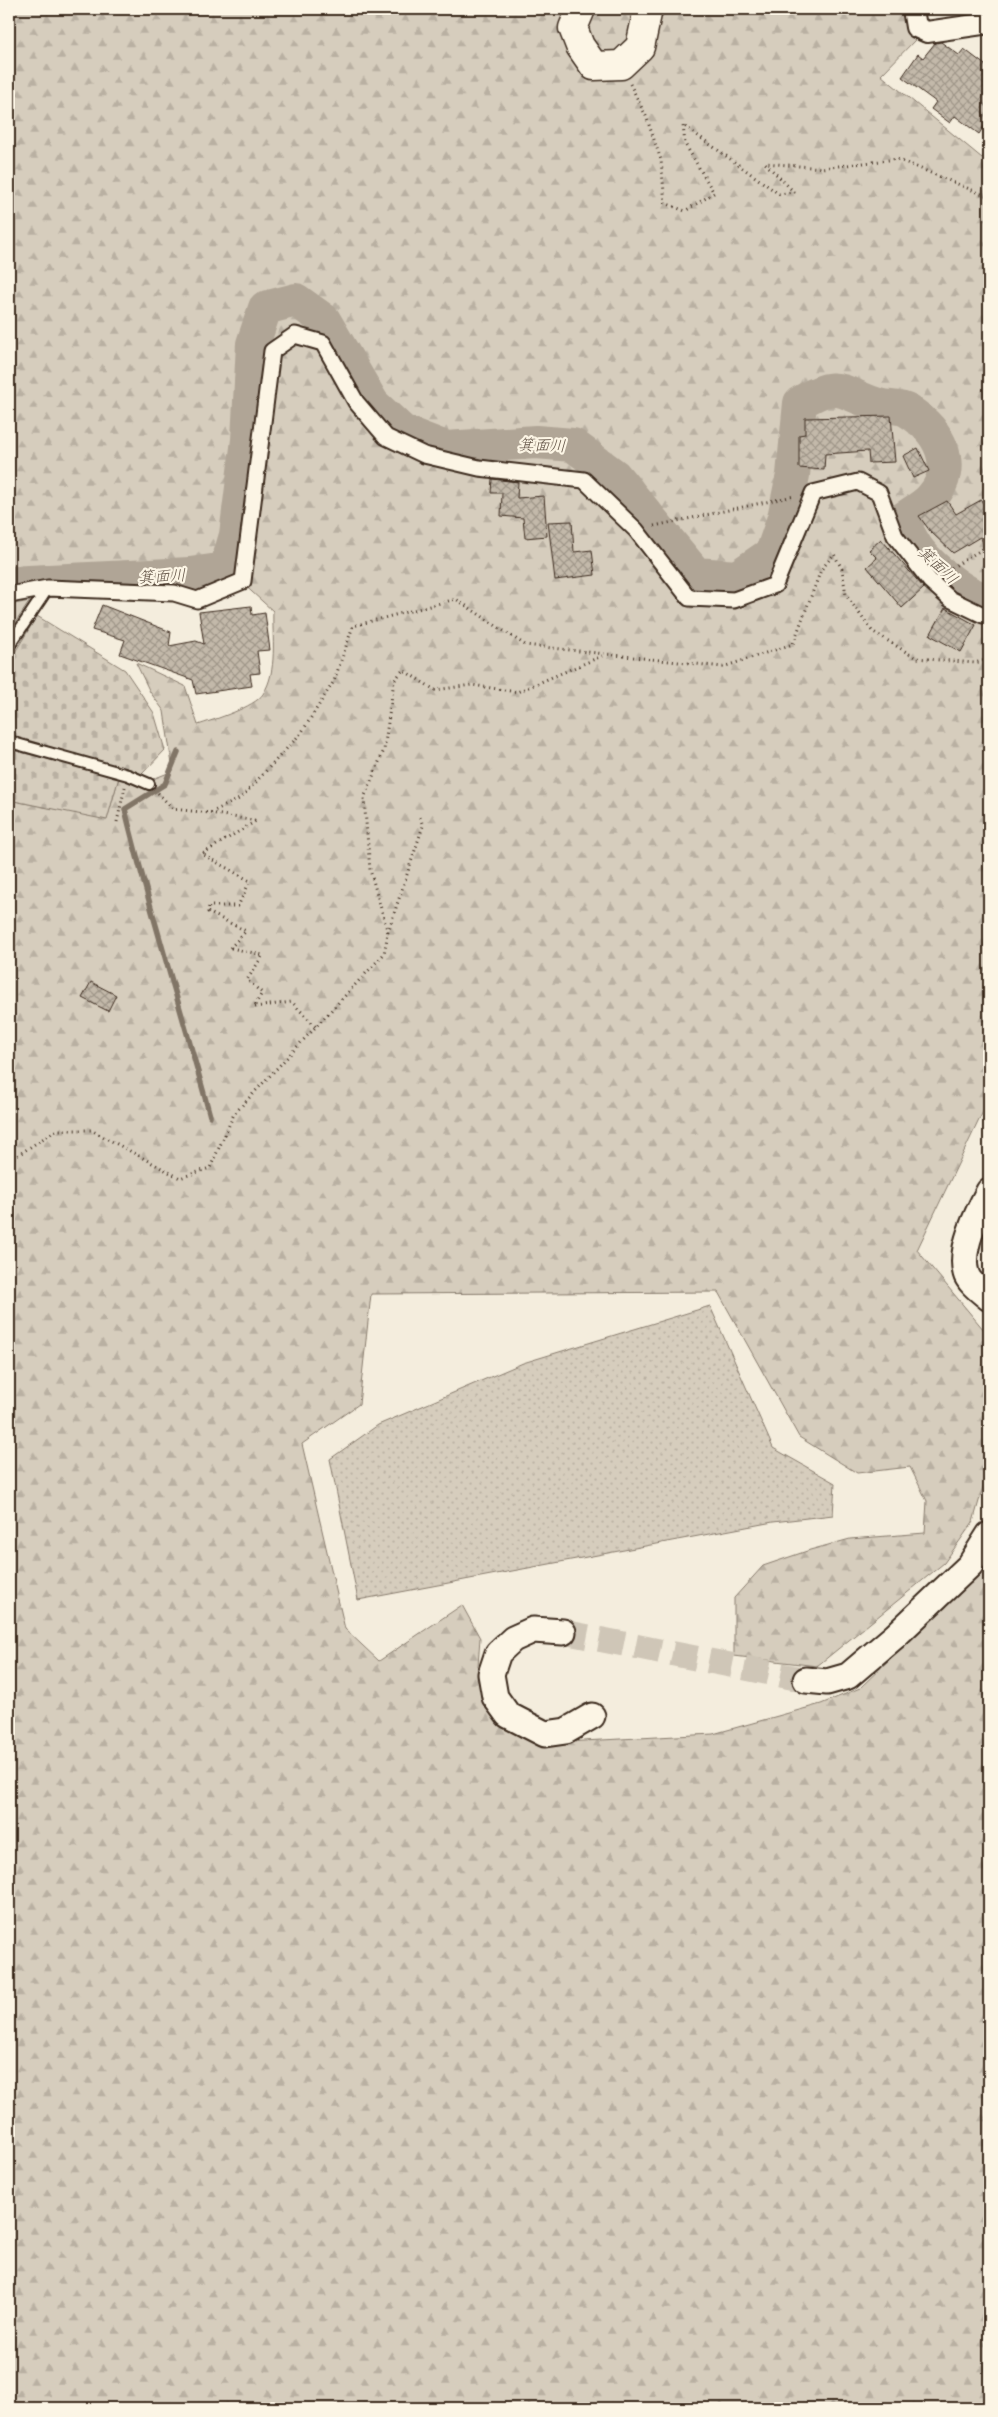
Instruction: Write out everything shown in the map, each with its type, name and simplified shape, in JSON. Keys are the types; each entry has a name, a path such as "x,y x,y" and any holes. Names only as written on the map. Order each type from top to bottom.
{"main road":[{"path":"580,9 573,28 580,46 594,66 621,65 640,47 648,9"}],"street":[{"path":"913,9 916,27 927,32 989,23"},
{"path":"9,595 48,588 174,593 197,600 243,582 272,351 294,335 323,343 356,402 386,437 424,455 479,468 584,480 636,530 689,598 734,600 775,585 813,493 858,482 879,494 895,536 930,581 950,599 984,615 989,614"},
{"path":"989,1191 976,1217 965,1256 966,1274 989,1298"},
{"path":"806,1680 827,1682 848,1676 895,1636 970,1565 989,1535"},
{"path":"563,1632 533,1630 513,1639 498,1653 491,1674 495,1697 508,1715 545,1734 566,1731 592,1716"}],"lane":[{"path":"9,646 48,588"},
{"path":"9,740 17,744 128,775 149,784"}],"path":[{"path":"621,65 646,116 661,160 665,204 685,211 714,193 685,144 683,125 779,194 794,192 765,163 822,168 897,159 989,197"},
{"path":"651,527 802,495"},
{"path":"952,567 989,545"},
{"path":"210,813 241,798 302,732 334,681 353,626 456,599 525,645 723,668 793,644 821,570 834,554 842,570 846,595 872,632 916,658 975,663 989,659"},
{"path":"388,933 370,870 364,798 384,750 394,681 403,670 435,690 472,685 517,692 603,655"},
{"path":"117,822 128,775"},
{"path":"159,794 173,808 256,821 202,854 250,881 238,906 209,906 208,912 246,931 230,948 263,954 247,980 262,993 254,1007 292,1002 316,1027"},
{"path":"9,1161 56,1130 91,1130 180,1178 210,1168 234,1114 384,954 388,933 423,826 420,814"}],"green space":[{"path":"9,9 901,9 909,30 916,39 881,75 982,158 989,149 989,1099 917,1250 989,1336 989,1466 973,1522 944,1563 817,1666 734,1656 734,1598 763,1566 850,1539 925,1533 927,1501 910,1467 857,1473 799,1437 718,1292 371,1294 359,1404 302,1444 345,1629 379,1661 462,1605 480,1638 477,1680 502,1720 546,1743 713,1734 821,1704 860,1688 989,1563 989,2408 9,2408 9,800 107,819 119,777 148,781 173,771 164,711 150,692 136,663 185,686 198,725 223,716 252,704 259,699 268,685 272,664 273,611 220,563 9,569"},
{"path":"30,601 9,632 9,605"},
{"path":"37,616 125,670 154,713 165,750 141,775 17,739 9,734 9,662"},
{"path":"16,751 119,777 107,820 9,800 9,768"},
{"path":"710,1306 773,1448 835,1483 833,1515 773,1522 358,1600 330,1459 378,1425 523,1363"}],"building":[{"path":"941,42 959,55 964,49 989,68 989,119 979,134 955,116 950,123 931,109 936,102 902,77 918,54 923,58 935,43"},
{"path":"891,416 895,462 869,463 868,451 825,454 824,470 799,468 799,435 805,434 805,418"},
{"path":"918,448 929,471 913,478 903,456"},
{"path":"492,479 518,482 517,498 544,496 547,536 525,538 523,518 501,516 502,493 491,493"},
{"path":"981,500 989,511 989,553 980,537 953,553 930,531 919,516 947,501 956,514"},
{"path":"572,521 574,552 592,550 595,575 555,580 548,522"},
{"path":"881,539 924,588 902,608 867,567 877,558 869,550"},
{"path":"102,605 171,632 169,646 196,641 204,644 199,612 251,606 252,615 265,613 270,650 257,651 260,673 250,674 252,686 196,694 193,680 120,654 125,640 92,630"},
{"path":"945,608 976,625 961,652 930,635"},
{"path":"91,982 116,995 108,1011 82,998"}],"waterway":[{"name":"箕面川","path":"9,583 190,574 226,569 236,535 248,440 253,344 265,308 296,300 324,320 373,404 402,431 446,448 536,442 573,445 615,476 696,574 737,577 772,553 784,518 793,475 800,403 813,395 832,389 878,405 905,409 929,428 936,438 942,449 944,473 940,485 932,497 901,520 919,551 941,573 972,594 989,598"},
{"path":"178,752 165,784 125,809 210,1116"}],"tunnel":[{"path":"563,1632 806,1680"}]}
